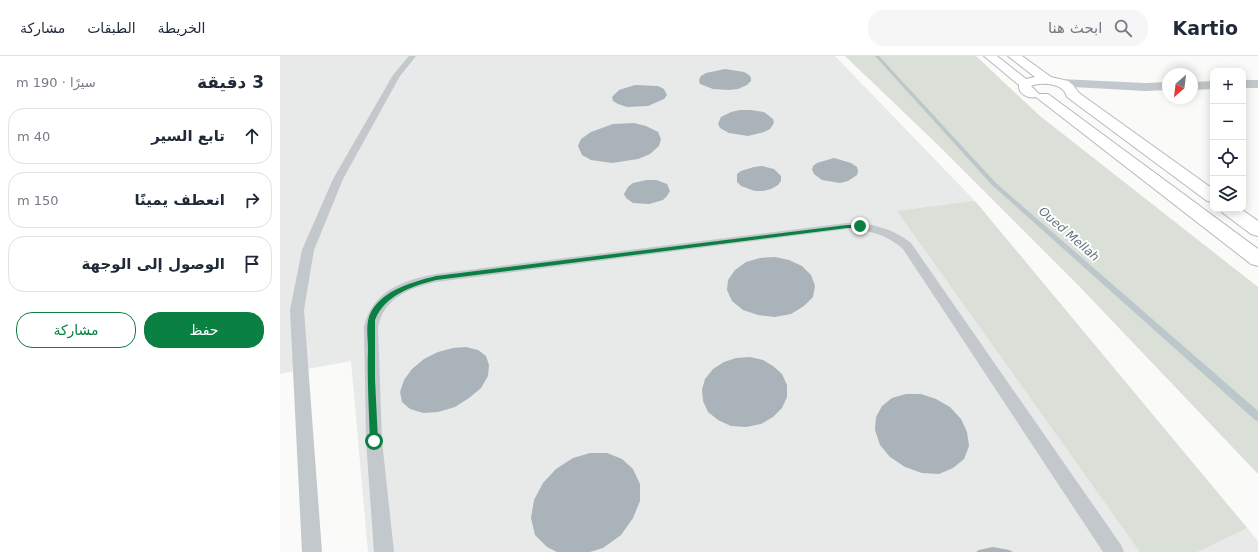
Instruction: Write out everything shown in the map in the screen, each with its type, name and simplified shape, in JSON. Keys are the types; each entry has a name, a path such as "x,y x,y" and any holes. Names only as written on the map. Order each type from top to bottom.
{"highway":[{"path":"990,56 1025,84 1024,86 1027,91 1043,98 1258,259"},
{"path":"1014,56 1054,82 1068,87 1072,93 1210,195"},
{"path":"1025,84 1034,80 1054,82"},
{"path":"1043,98 1062,99 1072,93"},
{"path":"1233,212 1258,230"}],"street":[{"path":"1054,82 1145,87 1162,86"},
{"path":"1246,84 1258,84"},
{"path":"1198,86 1210,85"},
{"path":"1072,93 1130,90 1145,87"}],"lane":[{"path":"312,552 297,310 308,250 338,179 397,75 413,56"},
{"path":"384,552 374,441 371,320 374,312 387,299 410,284 436,278 853,226 872,228 882,231 892,235 907,246 1114,552"}],"shaded area":[{"path":"280,56 835,56 975,201 1258,541 1258,552 368,552 351,361 280,374"},
{"path":"845,56 976,56 1040,116 1258,287 1258,474 1079,286 937,144"},
{"path":"975,201 1247,528 1197,552 1140,552 897,211"}],"building":[{"path":"725,69 744,72 749,75 751,81 747,85 738,89 729,90 713,89 700,84 699,80 701,76 706,73"},
{"path":"635,85 658,86 664,89 667,95 664,99 648,106 627,107 613,101 612,97 619,90"},
{"path":"740,110 764,112 773,119 774,123 770,129 764,132 748,136 729,133 720,128 718,124 721,117 731,112"},
{"path":"634,123 646,126 658,132 661,139 659,146 650,154 638,159 612,163 591,160 582,155 578,146 581,139 591,132 613,124"},
{"path":"834,158 851,163 857,167 857,175 848,181 840,183 822,180 814,174 812,170 813,166 817,163"},
{"path":"762,166 774,169 781,176 781,181 778,185 771,189 763,191 755,191 741,186 737,182 737,174 741,171"},
{"path":"656,180 667,184 670,191 667,196 663,200 649,204 633,203 626,198 624,194 628,187 633,183"},
{"path":"775,257 789,260 802,266 811,275 815,286 813,297 804,306 791,314 775,317 758,315 743,310 732,301 727,290 728,280 735,270 746,262 760,258"},
{"path":"466,347 478,350 486,356 489,365 488,376 481,388 455,407 438,412 423,413 410,409 402,402 400,392 404,380 412,369 424,359 438,352 453,348"},
{"path":"750,357 763,360 782,374 787,385 787,397 782,408 773,417 761,424 746,427 731,426 718,420 708,412 703,401 702,390 705,379 713,369 724,362 736,358"},
{"path":"906,394 921,394 936,399 950,407 961,419 967,432 969,446 964,459 953,468 939,474 922,473 905,467 890,457 880,445 875,430 876,417 882,406 892,398"},
{"path":"590,453 607,453 622,459 633,469 640,484 640,501 633,518 621,535 603,548 590,552 557,552 547,547 535,535 531,518 534,500 543,483 556,469 573,458"},
{"path":"993,547 1009,550 1013,552 976,552"}],"waterway":[{"name":"Oued Mellah","path":"877,56 994,184 1258,417"}],"route":[{"path":"374,441 371,379 371,320 374,312 387,299 410,284 436,278 847,226 860,226"}]}
